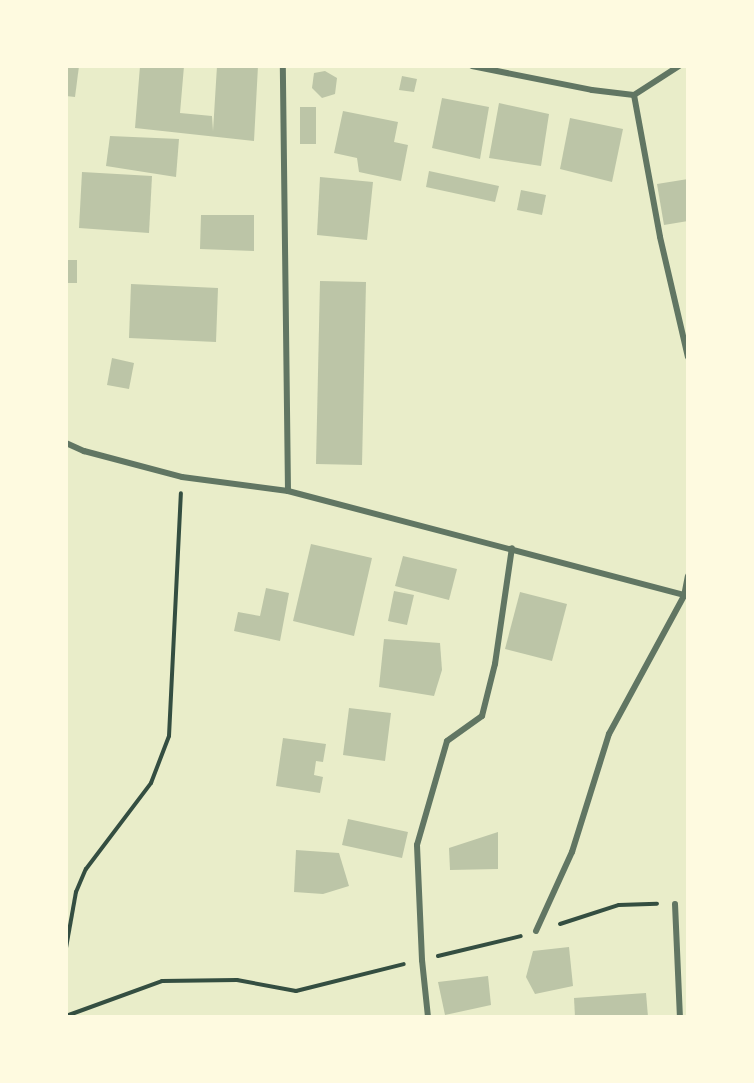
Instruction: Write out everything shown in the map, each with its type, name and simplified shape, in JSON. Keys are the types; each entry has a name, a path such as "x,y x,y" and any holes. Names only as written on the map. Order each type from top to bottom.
{"street":[{"path":"283,66 288,491"},
{"path":"472,66 592,90 634,95 679,66"},
{"path":"634,95 660,237 688,357"},
{"path":"66,443 84,451 182,477 288,491 512,548 686,596"},
{"path":"428,1017 422,960 417,845 447,741 482,716 495,664 512,548"},
{"path":"536,932 572,852 609,734 686,596 688,576"},
{"path":"675,904 680,1017"}],"path":[{"path":"66,948 76,892 86,869 151,783 169,736 182,477"},
{"path":"66,1016 162,981 237,980 296,991 536,932 619,904 675,904"}],"building":[{"path":"66,66 79,66 75,97 66,96"},
{"path":"140,66 184,66 180,113 212,116 213,131 217,66 258,66 254,141 135,128"},
{"path":"325,71 337,78 335,94 322,98 312,88 314,73"},
{"path":"402,76 417,79 414,92 399,90"},
{"path":"442,98 489,107 480,159 432,148"},
{"path":"499,103 549,114 541,166 489,158"},
{"path":"300,107 316,107 316,144 300,144"},
{"path":"343,111 398,122 394,142 408,145 401,181 359,172 357,158 334,153"},
{"path":"570,118 623,129 612,182 560,169"},
{"path":"110,136 179,139 176,177 106,166"},
{"path":"429,171 499,186 495,202 426,187"},
{"path":"82,172 152,176 149,233 79,228"},
{"path":"320,177 373,182 367,240 317,235"},
{"path":"688,179 688,221 664,225 657,184"},
{"path":"521,190 546,195 542,215 517,210"},
{"path":"201,215 254,215 254,251 200,249"},
{"path":"66,260 77,260 77,283 66,283"},
{"path":"320,281 366,282 362,465 316,464"},
{"path":"131,284 218,288 216,342 129,338"},
{"path":"112,358 134,363 129,389 107,385"},
{"path":"311,544 372,558 354,636 293,621"},
{"path":"403,556 457,569 449,600 395,586"},
{"path":"266,588 289,593 280,641 234,631 238,612 260,616"},
{"path":"394,591 414,595 407,625 388,621"},
{"path":"520,592 567,604 552,661 505,649"},
{"path":"384,639 440,643 442,670 434,696 379,687"},
{"path":"349,708 391,713 385,761 343,755"},
{"path":"283,738 326,744 323,762 316,761 314,775 323,777 320,793 276,786"},
{"path":"348,819 408,832 402,858 342,845"},
{"path":"498,832 498,869 450,870 449,848"},
{"path":"296,850 339,853 349,886 323,894 294,892"},
{"path":"569,947 573,986 535,994 526,977 533,951"},
{"path":"488,976 491,1005 445,1015 438,982"},
{"path":"646,993 648,1017 575,1017 574,998"}]}
